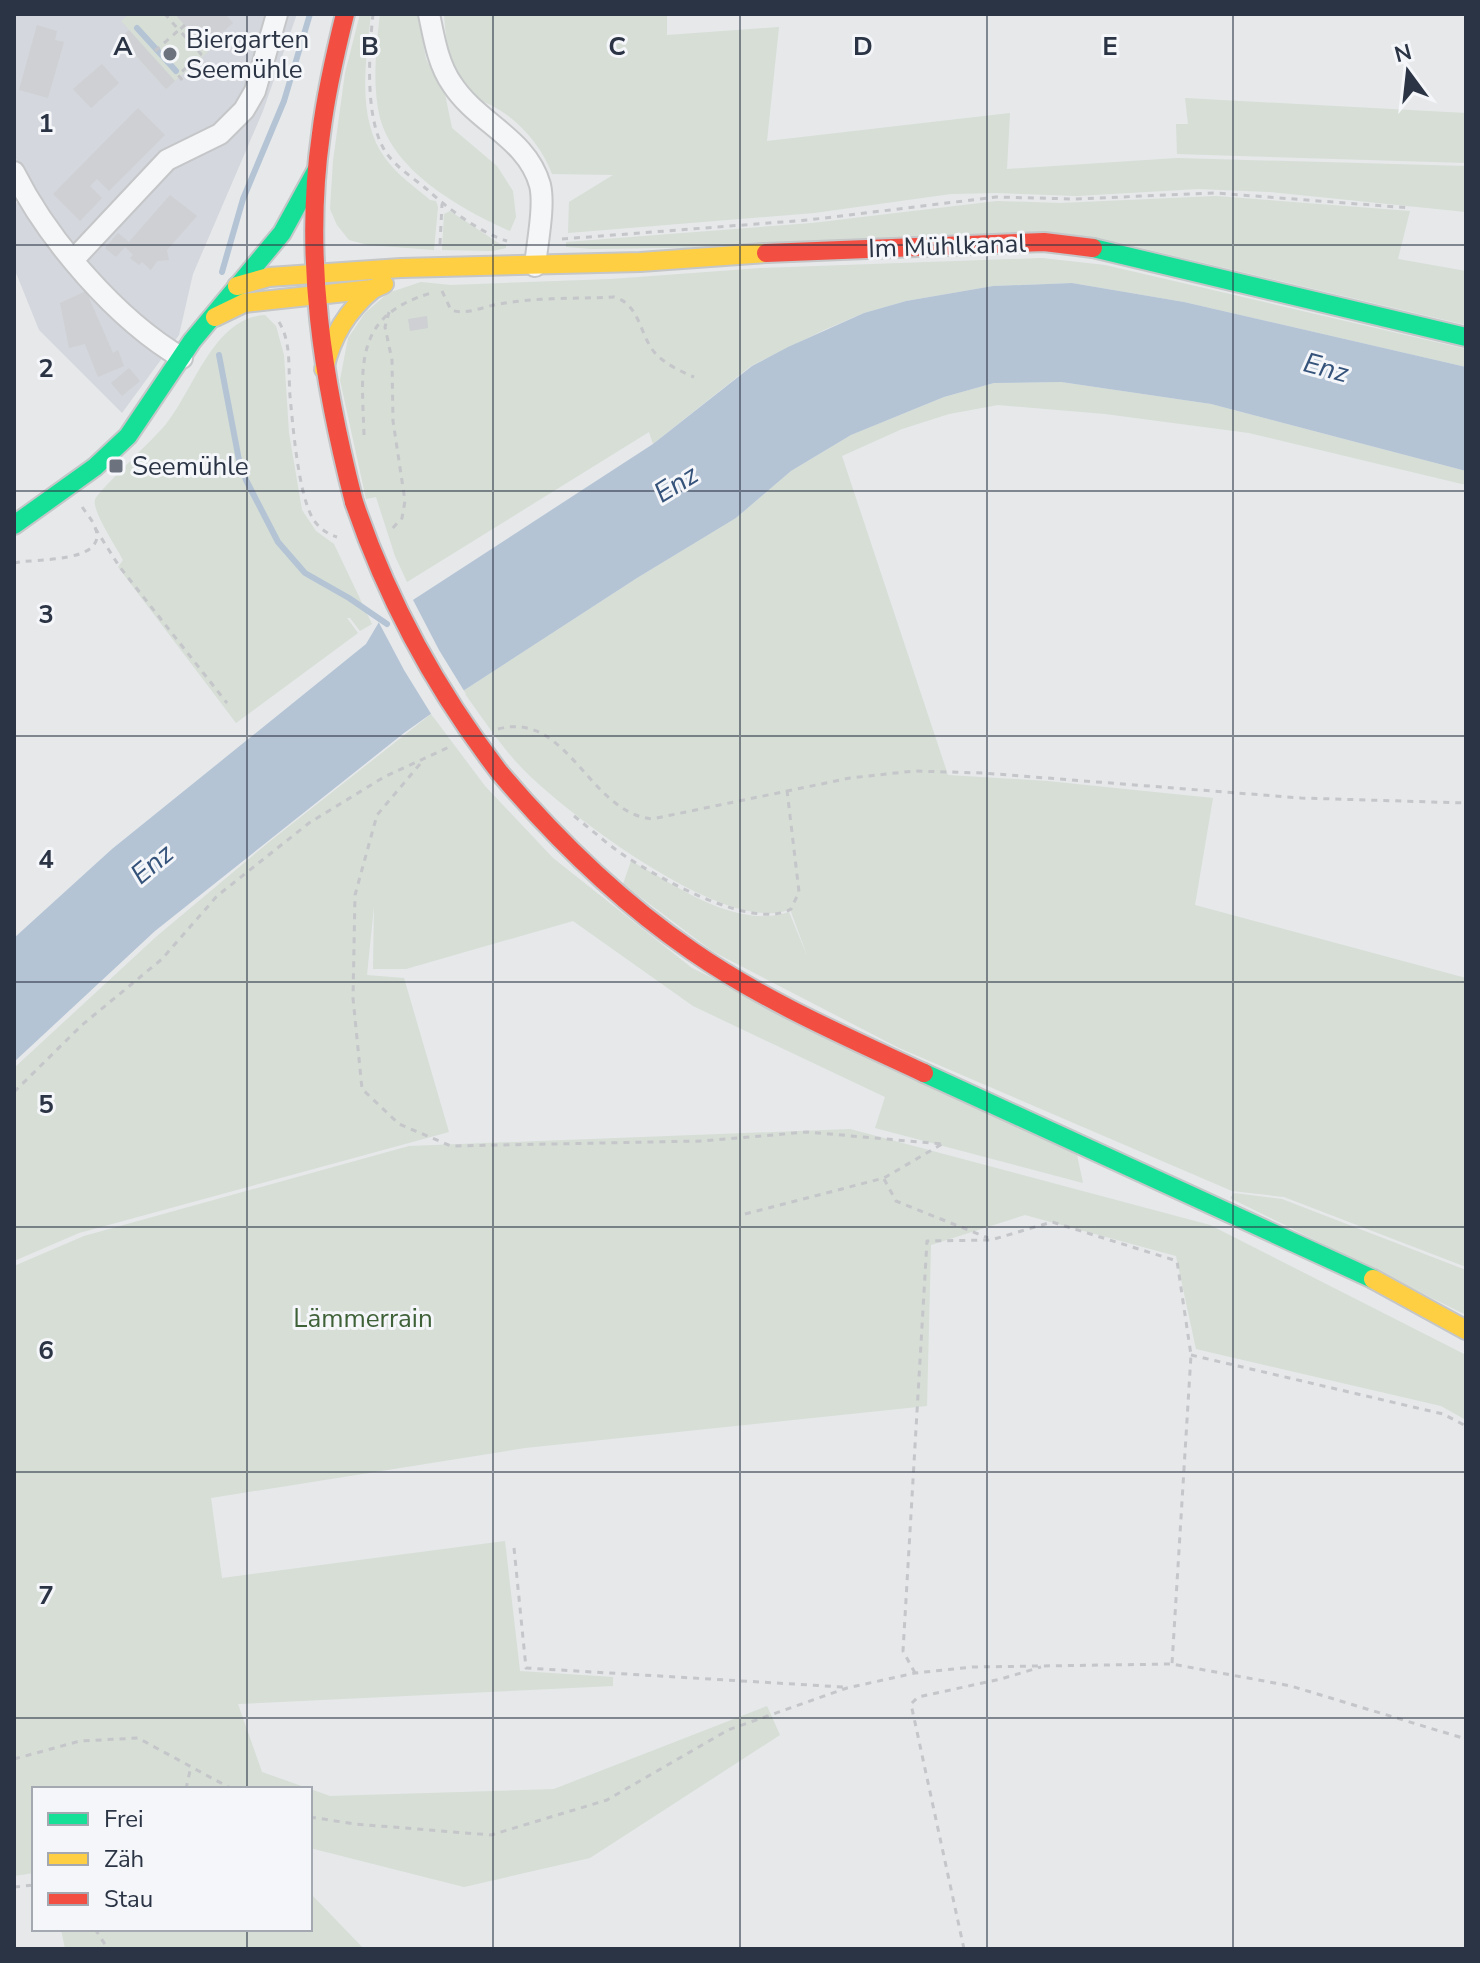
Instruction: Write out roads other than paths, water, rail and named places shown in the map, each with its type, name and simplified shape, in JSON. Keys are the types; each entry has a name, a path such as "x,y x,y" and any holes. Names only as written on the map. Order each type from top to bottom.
{"street":[{"path":"74,259 167,160 220,134 244,110 255,91 277,14"},
{"path":"345,14 326,95 314,209 315,295 323,370 336,436 376,565 414,645 460,721 500,773 545,825 624,900 691,951 759,993 839,1033 1298,1243 1385,1285 1466,1330"},
{"path":"429,14 438,53 452,85 522,150 541,187 535,266"},
{"path":"14,525 95,467 128,436 208,321 282,233 318,166"},
{"path":"14,172 46,225 136,326 187,349"},
{"name":"Im Mühlkanal","path":"237,286 255,279 439,266 640,262 762,253 1044,242 1108,250 1466,337"},
{"name":"Im Mühlkanal","path":"208,321 244,303 373,289 417,268"},
{"path":"323,370 340,326 350,310 373,289"}],"water":[{"name":"Enz","path":"1072,283 1184,302 1466,367 1466,471 1211,404 1061,382 994,383 944,397 851,435 791,471 736,518 637,578 404,733 155,931 14,1062 14,938 112,849 366,644 379,622 653,444 752,366 788,347 864,313 906,301 993,286"}],"waterway":[{"path":"222,272 243,199 284,101 310,14"},
{"path":"137,28 176,71"},
{"path":"219,355 239,460 278,542 305,573 387,624"}],"place":[{"name":"Biergarten Seemühle","path":"170,54"},
{"name":"Seemühle","path":"116,466"}],"park label":[{"name":"Lämmerrain","path":"363,1318"}]}
